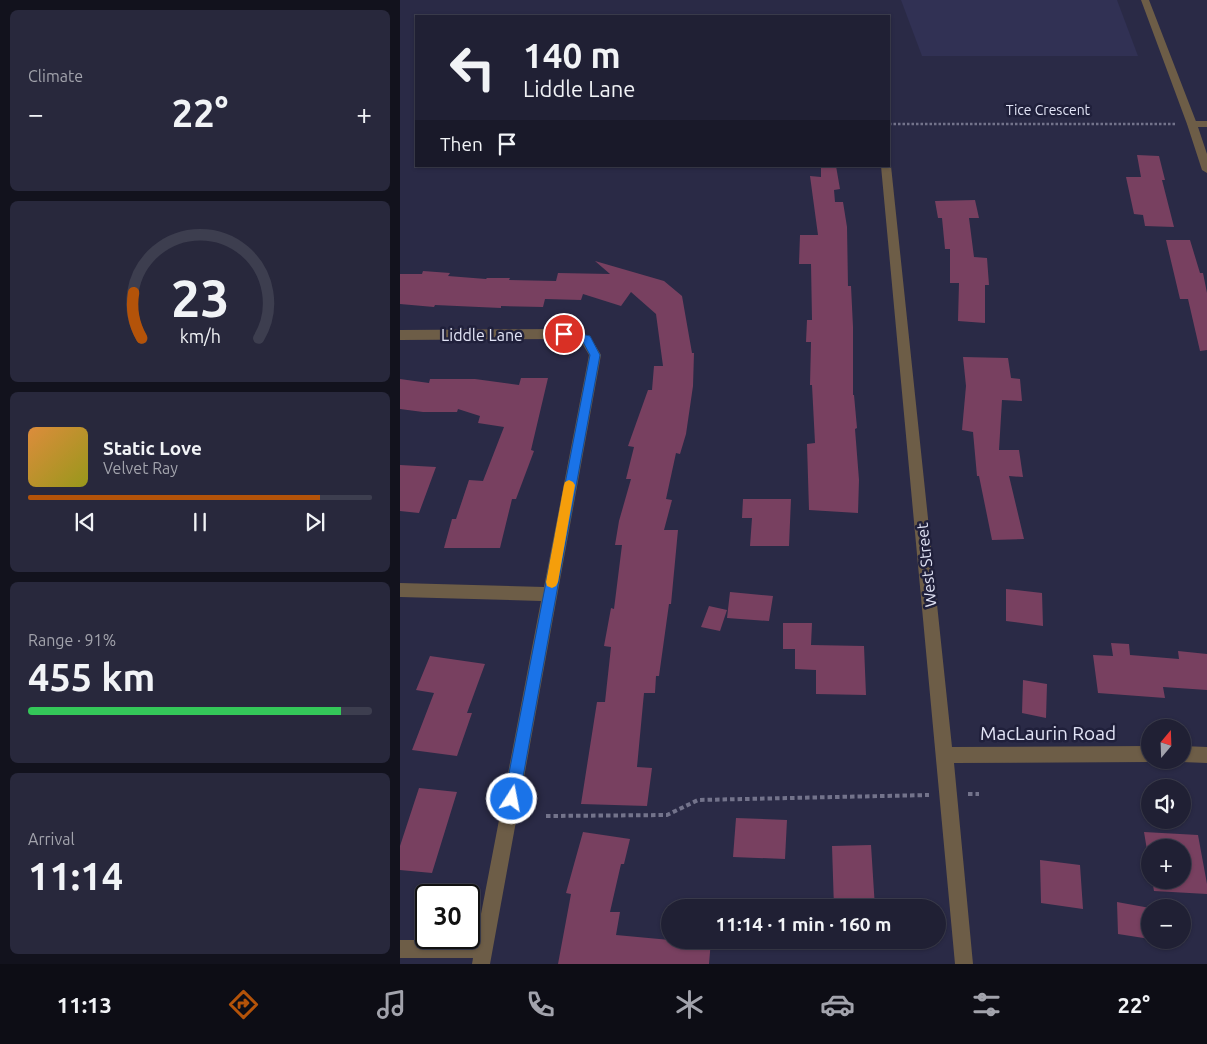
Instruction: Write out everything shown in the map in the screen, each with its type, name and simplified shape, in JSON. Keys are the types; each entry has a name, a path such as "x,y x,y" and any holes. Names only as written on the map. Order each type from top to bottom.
{"street":[{"path":"1145,0 1192,124 1207,170"},
{"path":"1192,124 1207,124"},
{"name":"West Street","path":"886,167 949,795 964,964"},
{"name":"Liddle Lane","path":"400,335 564,334 586,339 595,355 483,956"},
{"path":"400,590 550,594"},
{"name":"MacLaurin Road","path":"945,755 1141,754"},
{"path":"1191,754 1207,755"},
{"path":"400,949 483,956"}],"path":[{"name":"Tice Crescent","path":"890,124 1192,124"},
{"path":"546,816 667,814 698,800 979,794"}],"shaded area":[{"path":"901,0 1117,0 1138,56 922,56"}],"building":[{"path":"1137,155 1159,156 1165,180 1162,180 1174,227 1145,226 1143,215 1134,214 1126,177 1141,177"},
{"path":"821,167 836,167 840,189 834,190 835,202 843,202 847,227 848,286 851,286 853,327 853,395 857,428 855,429 859,480 858,513 809,510 807,444 815,443 812,385 810,385 811,342 806,342 807,320 812,320 811,264 799,264 800,235 818,235 810,176 821,177"},
{"path":"975,200 979,218 969,218 974,257 987,258 989,285 985,285 985,323 958,321 959,283 950,283 950,249 945,249 942,218 938,218 935,201"},
{"path":"1166,240 1190,240 1200,273 1203,273 1207,293 1207,350 1200,351 1188,299 1180,299"},
{"path":"595,261 664,281 682,296 692,353 694,353 693,386 686,434 680,454 676,453 666,499 672,500 664,530 678,530 671,604 669,604 659,676 656,676 655,693 644,693 637,767 652,768 647,806 581,804 597,702 605,702 611,647 604,646 611,608 614,609 622,545 615,545 619,521 631,479 626,479 634,447 628,446 648,390 652,390 654,366 663,366 656,314 631,292 621,306 583,294 581,300 545,299 543,307 501,306 501,308 435,305 434,307 400,304 400,274 422,274 423,271 450,273 448,276 486,279 510,278 509,280 556,281 558,273 610,274"},
{"path":"963,357 1008,358 1011,378 1020,379 1022,401 1002,400 999,450 1019,450 1023,477 1009,476 1024,539 992,540 979,476 977,476 973,432 962,430 966,386"},
{"path":"521,378 548,378 531,450 534,451 516,499 512,499 500,548 444,548 452,519 456,519 469,480 483,481 504,427 478,423 480,416 458,409 457,412 423,412 400,409 400,379 429,383 430,379 475,379 519,385"},
{"path":"400,465 436,467 419,513 400,511"},
{"path":"743,499 791,499 789,546 750,546 752,518 742,518"},
{"path":"1006,589 1042,593 1043,626 1006,621"},
{"path":"730,592 773,596 769,621 727,618"},
{"path":"709,606 727,610 720,631 701,627"},
{"path":"783,623 812,623 811,645 864,646 866,695 816,694 816,670 795,669 795,649 783,649"},
{"path":"1111,643 1129,644 1130,655 1179,659 1178,651 1207,654 1207,690 1163,687 1165,698 1098,693 1093,655 1113,656"},
{"path":"430,656 485,664 467,713 472,713 457,756 412,750 434,693 416,690"},
{"path":"1023,680 1047,684 1046,718 1022,713"},
{"path":"419,788 457,792 432,873 400,870 400,846"},
{"path":"736,818 787,820 785,859 733,857"},
{"path":"583,832 630,839 624,864 621,864 610,912 620,912 616,935 661,939 661,949 710,949 709,964 558,964 571,894 566,893"},
{"path":"1144,832 1198,835 1207,884 1207,894 1154,891 1154,889 1191,889 1191,839 1145,839"},
{"path":"871,845 874,899 834,899 832,846"},
{"path":"1040,860 1080,865 1083,909 1041,903"},
{"path":"1117,902 1141,906 1141,938 1118,934"}],"slow traffic":[{"path":"552,582 569,485"}],"route":[{"path":"512,799 595,355 586,339 564,334"}]}
